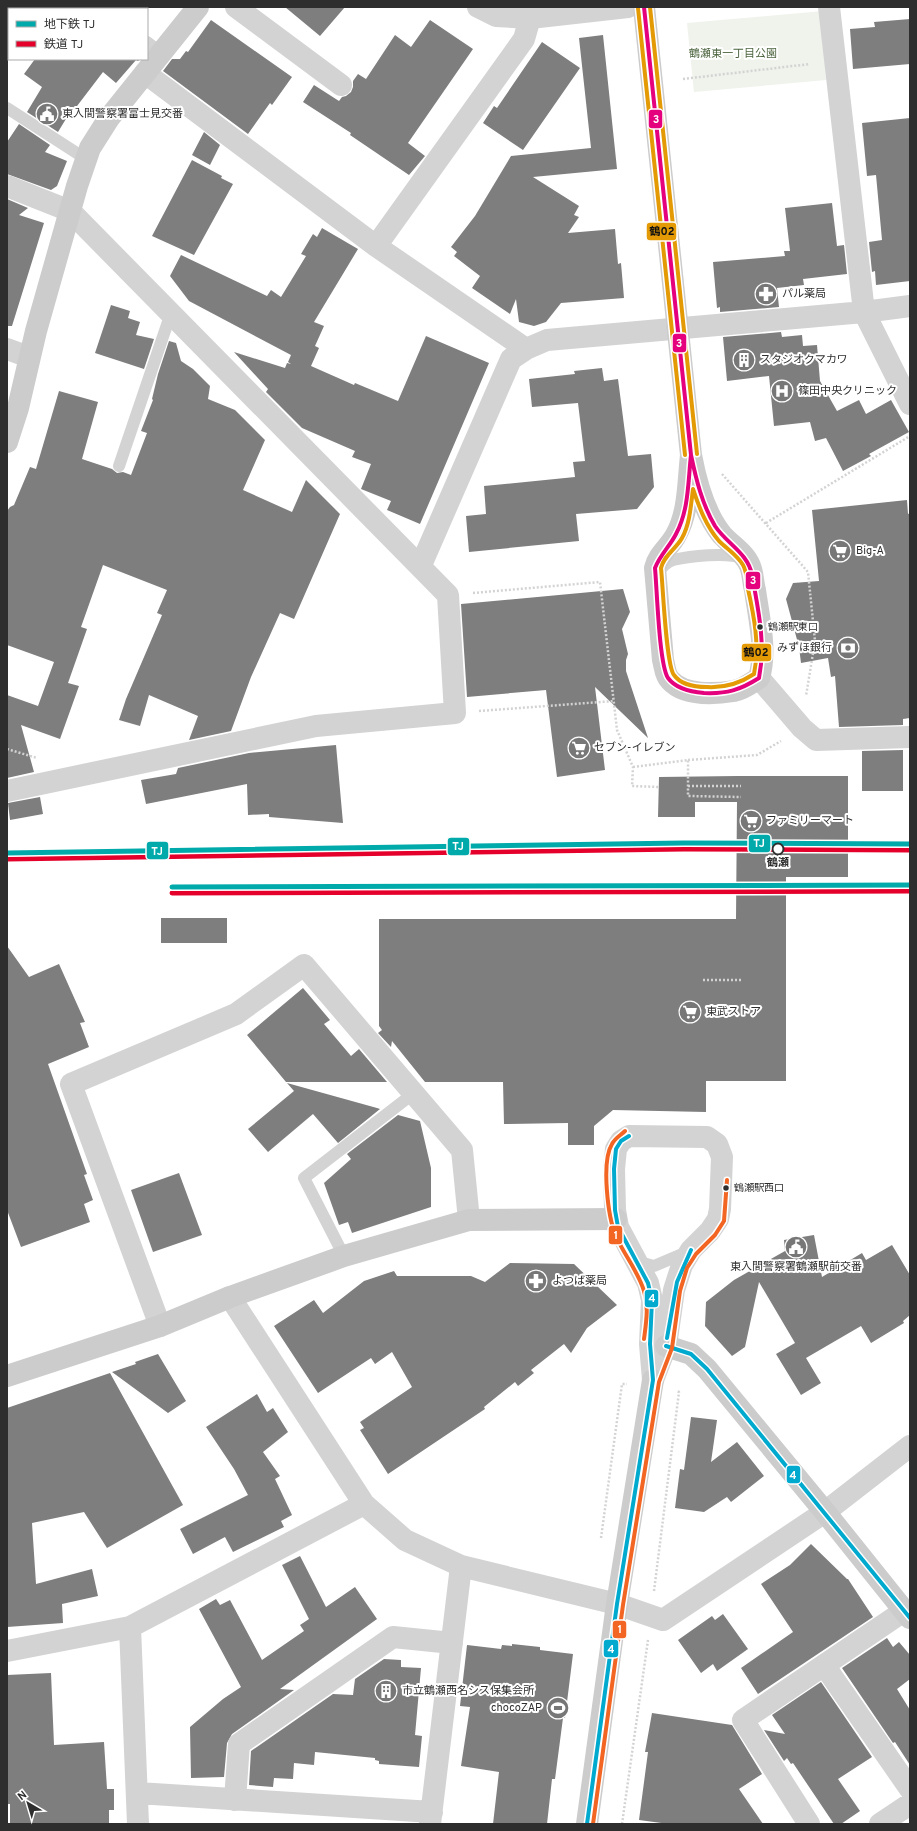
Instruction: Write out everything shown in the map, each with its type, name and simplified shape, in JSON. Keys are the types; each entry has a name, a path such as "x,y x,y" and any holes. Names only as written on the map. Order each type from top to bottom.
{"street":[{"path":"7,442 18,408 29,357 70,211 90,148 108,118 145,73 154,47 198,7"},
{"path":"236,7 341,85"},
{"path":"478,7 496,16 530,18 628,7"},
{"path":"644,7 691,456 695,475 710,516 722,534 746,559 751,567 760,625 763,658 759,678 747,686 735,691 689,692 678,687 670,680 666,673 663,660 656,576 657,558 677,534 683,516 691,456"},
{"path":"829,7 864,312 910,404"},
{"path":"376,246 524,39 530,18"},
{"path":"145,73 376,246 526,349"},
{"path":"7,186 70,211 421,565 448,595 455,713 316,726 7,791"},
{"path":"421,565 511,359 526,349 547,340 864,312 910,306"},
{"path":"7,349 29,357"},
{"path":"759,678 802,728 816,740 910,737"},
{"path":"160,1326 71,1084 236,1014 304,965 462,1150 469,1220"},
{"path":"587,1824 617,1604 643,1382 650,1344 652,1300 648,1284 618,1227 616,1219 614,1169 616,1149 621,1141 629,1136 707,1137 717,1144 722,1157 720,1209 718,1219 710,1231 691,1250 682,1266 674,1290 666,1346 643,1382"},
{"path":"7,1376 160,1326 230,1297 344,1256 469,1220 616,1219"},
{"path":"230,1297 364,1504 405,1540 461,1566 617,1604 663,1620 825,1512 910,1446"},
{"path":"666,1346 691,1354 707,1369 825,1512 907,1615 824,1665 743,1720 809,1824"},
{"path":"7,1651 130,1627 364,1504"},
{"path":"138,1793 235,1800 431,1818 461,1566"},
{"path":"130,1627 138,1793 138,1824"},
{"path":"235,1800 239,1744 393,1637 452,1643"},
{"path":"824,1665 910,1789"},
{"path":"880,1824 910,1804"}],"lane":[{"path":"7,108 86,159"},
{"path":"119,466 171,313"},
{"path":"656,576 665,564 672,560 723,554 746,559"},
{"path":"344,1256 304,1178 414,1093"},
{"path":"635,1257 643,1263 654,1266 691,1250"}],"path":[{"path":"682,79 814,64"},
{"path":"766,524 910,436"},
{"path":"448,595 600,582 617,730 633,767 632,786 659,787"},
{"path":"472,712 614,701"},
{"path":"633,767 688,760 688,796 741,797"},
{"path":"688,786 741,786"},
{"path":"703,980 742,980"},
{"path":"601,1539 622,1384 643,1382"},
{"path":"654,1594 679,1392 674,1391"},
{"path":"622,1824 646,1651"}],"green space":[{"name":"鶴瀬東一丁目公園","path":"823,11 826,80 694,92 687,23"}],"building":[{"path":"285,7 345,7 320,36"},
{"path":"910,19 910,64 853,69 850,29 875,27 874,22"},
{"path":"211,20 292,77 272,105 270,103 248,134 163,71 172,59 180,59 186,51 188,52"},
{"path":"430,20 473,49 408,143 425,156 409,175 350,135 351,133 303,102 314,85 339,101 342,97 351,92 353,81 358,74 366,79 395,35 411,47"},
{"path":"603,35 617,169 533,177 579,206 574,215 579,217 568,233 615,229 618,264 621,263 624,298 561,303 546,322 534,326 519,322 516,299 510,314 472,288 480,276 454,256 457,252 451,247 475,216 511,156 591,148 579,38"},
{"path":"542,42 580,68 523,150 483,123 494,106 497,108"},
{"path":"34,60 136,60 116,83 103,72 74,110 72,109 58,132 27,112 42,87 24,74"},
{"path":"910,118 910,281 876,285 875,271 872,272 869,242 882,240 876,175 867,176 862,123"},
{"path":"19,124 50,145 45,152 67,161 57,186 51,190 7,174 7,142"},
{"path":"204,132 220,145 210,165 192,155"},
{"path":"192,160 222,176 221,178 233,184 194,255 152,236"},
{"path":"7,199 28,208 19,215 44,223 12,326 7,326"},
{"path":"832,203 837,246 844,245 847,274 803,279 804,285 777,288 779,307 720,312 720,307 717,308 713,262 785,256 784,251 790,251 785,208"},
{"path":"322,228 358,249 314,322 324,326 315,346 319,348 311,366 354,385 355,383 398,401 426,336 489,363 420,524 387,510 391,501 361,489 371,464 352,457 355,451 302,428 266,392 268,389 234,352 285,368 287,363 291,364 288,362 291,355 189,301 170,276 181,255 267,296 271,290 281,297 306,256 301,254 313,234 317,237"},
{"path":"111,305 130,311 128,318 140,322 136,335 154,339 144,369 95,353"},
{"path":"781,332 782,337 802,335 803,346 817,345 820,381 837,411 859,400 866,414 891,400 909,432 869,454 871,456 843,471 826,438 815,441 810,422 774,426 769,376 727,381 723,337"},
{"path":"169,341 176,343 181,361 193,369 210,386 208,399 235,410 265,440 243,490 292,512 306,480 340,514 294,619 280,613 251,677 231,731 189,740 198,716 149,695 140,726 119,720 126,699 162,615 157,613 167,590 103,565 81,627 87,629 68,683 79,686 60,739 21,725 34,772 7,778 7,695 38,706 54,662 7,645 7,511 14,505 30,467 36,469 59,391 98,402 82,459 112,469 117,473 123,472 131,475 147,433 141,431 153,400 158,374"},
{"path":"602,368 604,381 618,379 628,456 651,454 654,487 637,509 576,514 579,541 469,552 466,516 486,514 484,486 575,477 573,462 585,461 578,403 532,407 529,379 575,374 574,371"},
{"path":"907,500 908,514 910,513 910,718 903,719 903,725 839,727 835,676 831,677 828,658 801,663 799,647 786,599 793,583 819,581 812,510"},
{"path":"623,589 630,612 622,629 628,654 626,660 626,671 648,738 595,687 605,770 557,777 546,690 467,697 461,604"},
{"path":"336,745 343,823 269,817 269,814 248,815 247,784 146,804 141,780 176,774 178,768 249,753"},
{"path":"903,750 903,791 862,791 862,751"},
{"path":"848,776 848,877 786,877 786,1081 706,1081 706,1112 613,1110 594,1126 594,1145 568,1145 568,1123 504,1124 503,1082 425,1082 392,1041 391,1047 378,1033 382,1030 379,1026 379,919 736,919 737,802 695,802 695,817 658,817 659,777"},
{"path":"40,797 43,814 10,820 8,803"},
{"path":"161,918 227,918 227,943 161,943"},
{"path":"7,946 29,977 59,964 85,1022 80,1023 89,1047 48,1064 87,1174 84,1175 93,1200 84,1204 90,1222 21,1247 7,1210"},
{"path":"303,988 330,1020 324,1024 351,1056 359,1049 387,1082 286,1082 247,1035"},
{"path":"287,1083 380,1109 338,1143 313,1114 268,1152 248,1129 294,1091"},
{"path":"398,1115 420,1121 431,1168 431,1207 352,1233 348,1222 339,1225 324,1183 351,1159 347,1154"},
{"path":"179,1173 202,1235 153,1252 131,1190"},
{"path":"814,1235 822,1277 862,1253 866,1260 892,1245 910,1275 910,1315 903,1321 904,1323 871,1343 861,1326 806,1358 821,1383 801,1395 776,1354 795,1343 759,1282 745,1347 732,1356 705,1326 706,1302 734,1280 785,1251 784,1240"},
{"path":"510,1263 574,1264 617,1305 587,1328 571,1353 564,1344 531,1370 534,1373 518,1386 515,1382 484,1407 485,1409 388,1474 360,1430 364,1428 360,1422 412,1387 392,1352 375,1364 371,1358 318,1393 274,1326 314,1300 323,1313 364,1281 394,1271 397,1276 471,1276 485,1282"},
{"path":"158,1354 186,1401 168,1413 112,1372 136,1364 135,1362"},
{"path":"110,1373 183,1505 107,1548 84,1512 32,1523 36,1584 92,1569 98,1596 62,1604 63,1623 7,1627 7,1408"},
{"path":"257,1394 267,1412 273,1408 288,1432 263,1452 280,1476 275,1479 292,1515 281,1521 284,1527 233,1552 225,1537 193,1554 180,1529 248,1495 234,1469 206,1427"},
{"path":"691,1417 717,1420 711,1462 737,1442 764,1476 731,1502 727,1497 704,1512 675,1508 680,1469 684,1470"},
{"path":"811,1544 848,1579 873,1617 758,1694 741,1668 793,1632 761,1584 790,1565"},
{"path":"300,1556 326,1607 355,1587 377,1619 280,1689 294,1690 232,1734 227,1743 224,1777 191,1778 190,1727 223,1699 241,1687 199,1609 216,1599 220,1605 230,1600 262,1660 304,1631 300,1625 309,1619 282,1565"},
{"path":"723,1614 748,1649 717,1671 713,1664 701,1673 678,1640 712,1616 715,1620"},
{"path":"887,1638 893,1647 899,1642 910,1655 910,1679 897,1689 910,1710 910,1765 895,1742 893,1743 842,1668"},
{"path":"512,1644 540,1647 540,1650 573,1654 565,1718 563,1718 555,1779 552,1779 547,1824 493,1824 499,1772 461,1766 470,1707 460,1706 467,1645 501,1649 502,1645 512,1646"},
{"path":"384,1659 401,1660 401,1667 421,1668 415,1735 422,1736 419,1767 379,1764 379,1761 375,1760 375,1758 315,1752 314,1765 294,1763 293,1779 274,1778 273,1787 249,1785 251,1751 333,1694 353,1695 355,1679"},
{"path":"51,1673 54,1745 104,1742 107,1789 114,1789 114,1810 109,1810 109,1824 10,1824 10,1804 7,1804 7,1675"},
{"path":"821,1682 872,1757 838,1779 860,1811 841,1824 834,1824 793,1763 791,1764 787,1758 784,1761 764,1730 785,1734 772,1715"},
{"path":"652,1713 732,1725 762,1774 739,1789 763,1824 669,1824 639,1820 648,1752 645,1752"}],"metro line":[{"name":"TJ","path":"7,853 684,843 910,844"},
{"name":"TJ","path":"172,887 910,885"}],"rail line":[{"name":"TJ","path":"7,859 684,849 910,850"},
{"name":"TJ","path":"172,893 910,891"}],"transit line":[{"name":"3","path":"644,7 691,455"},
{"name":"鶴02","path":"650,7 697,454"},
{"name":"鶴02","path":"638,8 685,455"},
{"name":"3","path":"691,455 700,491 710,518 720,532 742,555 750,567 759,613 762,652 759,678 746,686 720,693 689,691 675,685 668,678 662,658 655,568 671,543 680,525 686,505 691,455"},
{"name":"鶴02","path":"693,489 700,509 710,529 719,541 738,558 743,565 754,620 756,642 756,663 754,674 737,683 726,686 703,687 694,686 681,681 674,675 669,657 661,568 665,559 685,532 690,514 693,489"},
{"name":"1","path":"625,1131 616,1138 609,1152 606,1176 608,1204 610,1217 616,1236 638,1277 646,1297 647,1315 644,1339"},
{"name":"4","path":"587,1824 617,1604 653,1380 650,1344 652,1300 648,1283 618,1227 615,1210 614,1169 616,1149 621,1141 629,1136"},
{"name":"1","path":"593,1824 623,1605 659,1382 672,1348 680,1291 687,1268 696,1254 715,1235 724,1221 727,1180"},
{"name":"4","path":"667,1338 677,1282 691,1250"},
{"name":"4","path":"666,1346 691,1354 707,1369 910,1618"}],"place":[{"name":"東入間警察署富士見交番","path":"47,114"},
{"name":"パル薬局","path":"766,294"},
{"name":"スタジオクマカワ","path":"744,360"},
{"name":"篠田中央クリニック","path":"782,391"},
{"name":"Big-A","path":"840,551"},
{"name":"鶴瀬駅東口","path":"760,627"},
{"name":"みずほ銀行","path":"848,648"},
{"name":"セブン-イレブン","path":"579,748"},
{"name":"ファミリーマート","path":"751,821"},
{"name":"鶴瀬","path":"778,849"},
{"name":"東武ストア","path":"690,1012"},
{"name":"鶴瀬駅西口","path":"726,1188"},
{"name":"東入間警察署鶴瀬駅前交番","path":"796,1247"},
{"name":"よつば薬局","path":"536,1281"},
{"name":"市立鶴瀬西名シス保集会所","path":"386,1691"},
{"name":"chocoZAP","path":"558,1708"}]}
